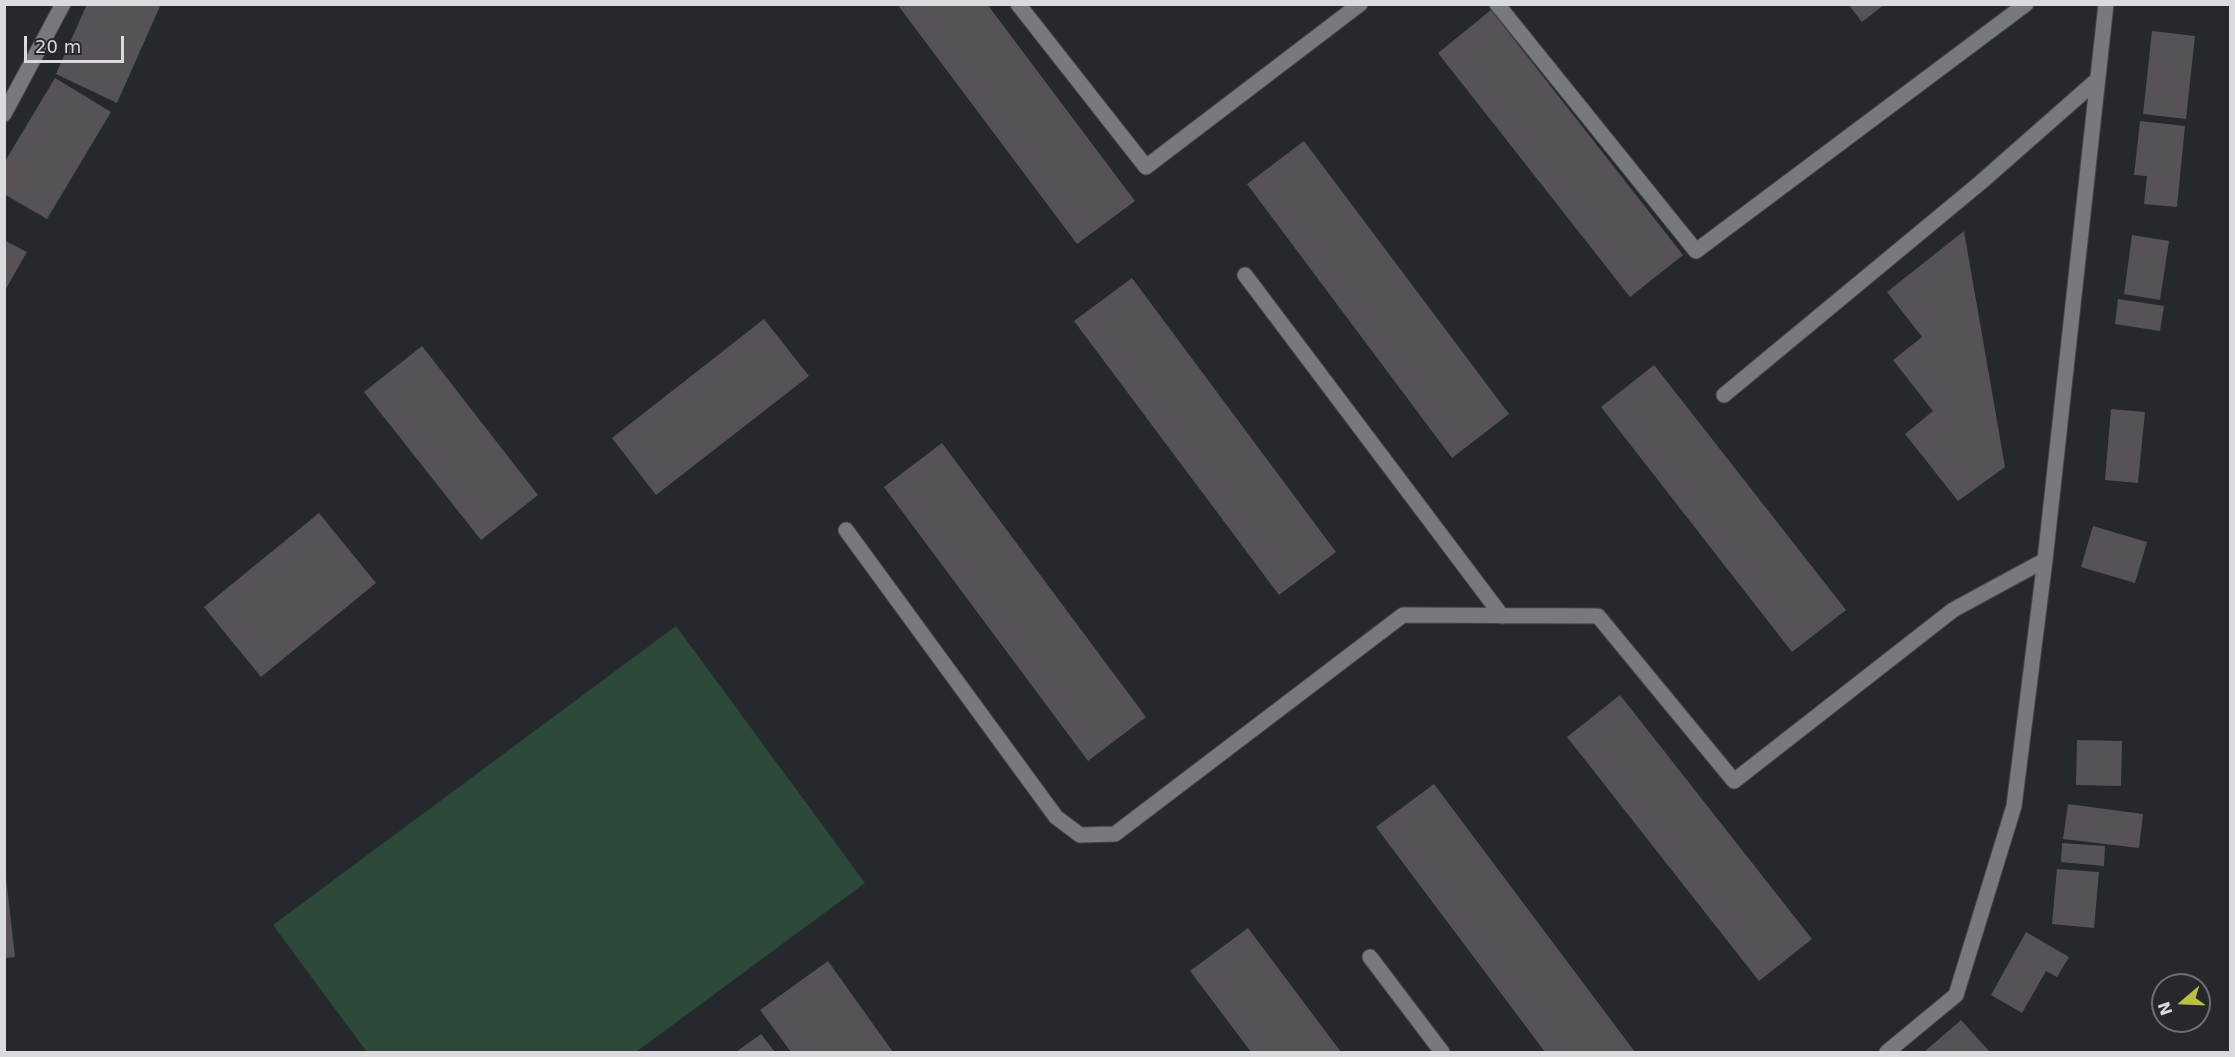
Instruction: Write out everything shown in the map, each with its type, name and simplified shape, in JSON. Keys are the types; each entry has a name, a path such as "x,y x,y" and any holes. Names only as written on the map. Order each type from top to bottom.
{"street":[{"path":"4,114 63,4"},
{"path":"1018,4 1146,167 1360,4"},
{"path":"1497,4 1696,251 2026,4"},
{"path":"1887,1053 1956,995 2014,806 2045,560 2106,4"},
{"path":"1724,395 1980,183 2097,80"},
{"path":"1245,275 1502,616"},
{"path":"846,530 1056,817 1080,836 1115,834 1403,615 1598,616 1734,781 1953,610 2045,560"},
{"path":"1370,957 1442,1053"}],"green space":[{"path":"676,626 865,883 636,1052 367,1052 273,925"}],"building":[{"path":"87,4 161,4 117,103 56,74"},
{"path":"897,4 987,4 1135,201 1077,244"},
{"path":"1848,4 1885,4 1862,22"},
{"path":"1491,10 1683,255 1630,297 1438,53"},
{"path":"2152,31 2195,36 2186,119 2143,114"},
{"path":"55,78 111,112 47,219 4,194 4,163"},
{"path":"2140,121 2185,126 2177,207 2144,204 2147,176 2134,175"},
{"path":"1304,141 1509,414 1452,458 1247,184"},
{"path":"1964,231 2005,467 1958,501 1905,434 1933,411 1893,360 1922,337 1887,292"},
{"path":"2132,235 2169,241 2160,300 2124,294"},
{"path":"4,240 27,252 4,292"},
{"path":"1132,278 1336,552 1279,595 1074,321"},
{"path":"2118,299 2164,306 2160,331 2115,324"},
{"path":"764,319 809,376 656,495 612,438"},
{"path":"422,346 538,495 481,540 364,392"},
{"path":"1654,365 1846,610 1792,652 1601,407"},
{"path":"2111,409 2145,412 2138,483 2105,480"},
{"path":"942,443 1146,717 1088,761 884,487"},
{"path":"319,513 376,583 261,677 204,607"},
{"path":"2093,526 2147,542 2135,583 2081,567"},
{"path":"1620,695 1812,939 1759,981 1567,737"},
{"path":"2077,740 2122,741 2121,786 2076,785"},
{"path":"1434,784 1635,1052 1545,1052 1376,827"},
{"path":"2068,804 2143,814 2139,848 2063,839"},
{"path":"2062,843 2105,846 2104,866 2061,862"},
{"path":"2057,869 2099,872 2094,928 2052,924"},
{"path":"5,879 15,957 5,958"},
{"path":"1248,928 1341,1052 1251,1052 1190,971"},
{"path":"2026,932 2069,957 2057,977 2046,971 2022,1013 1991,995"},
{"path":"828,961 893,1052 791,1052 760,1010"},
{"path":"1961,1020 1990,1052 1924,1052"},
{"path":"761,1034 775,1052 736,1052"}]}
